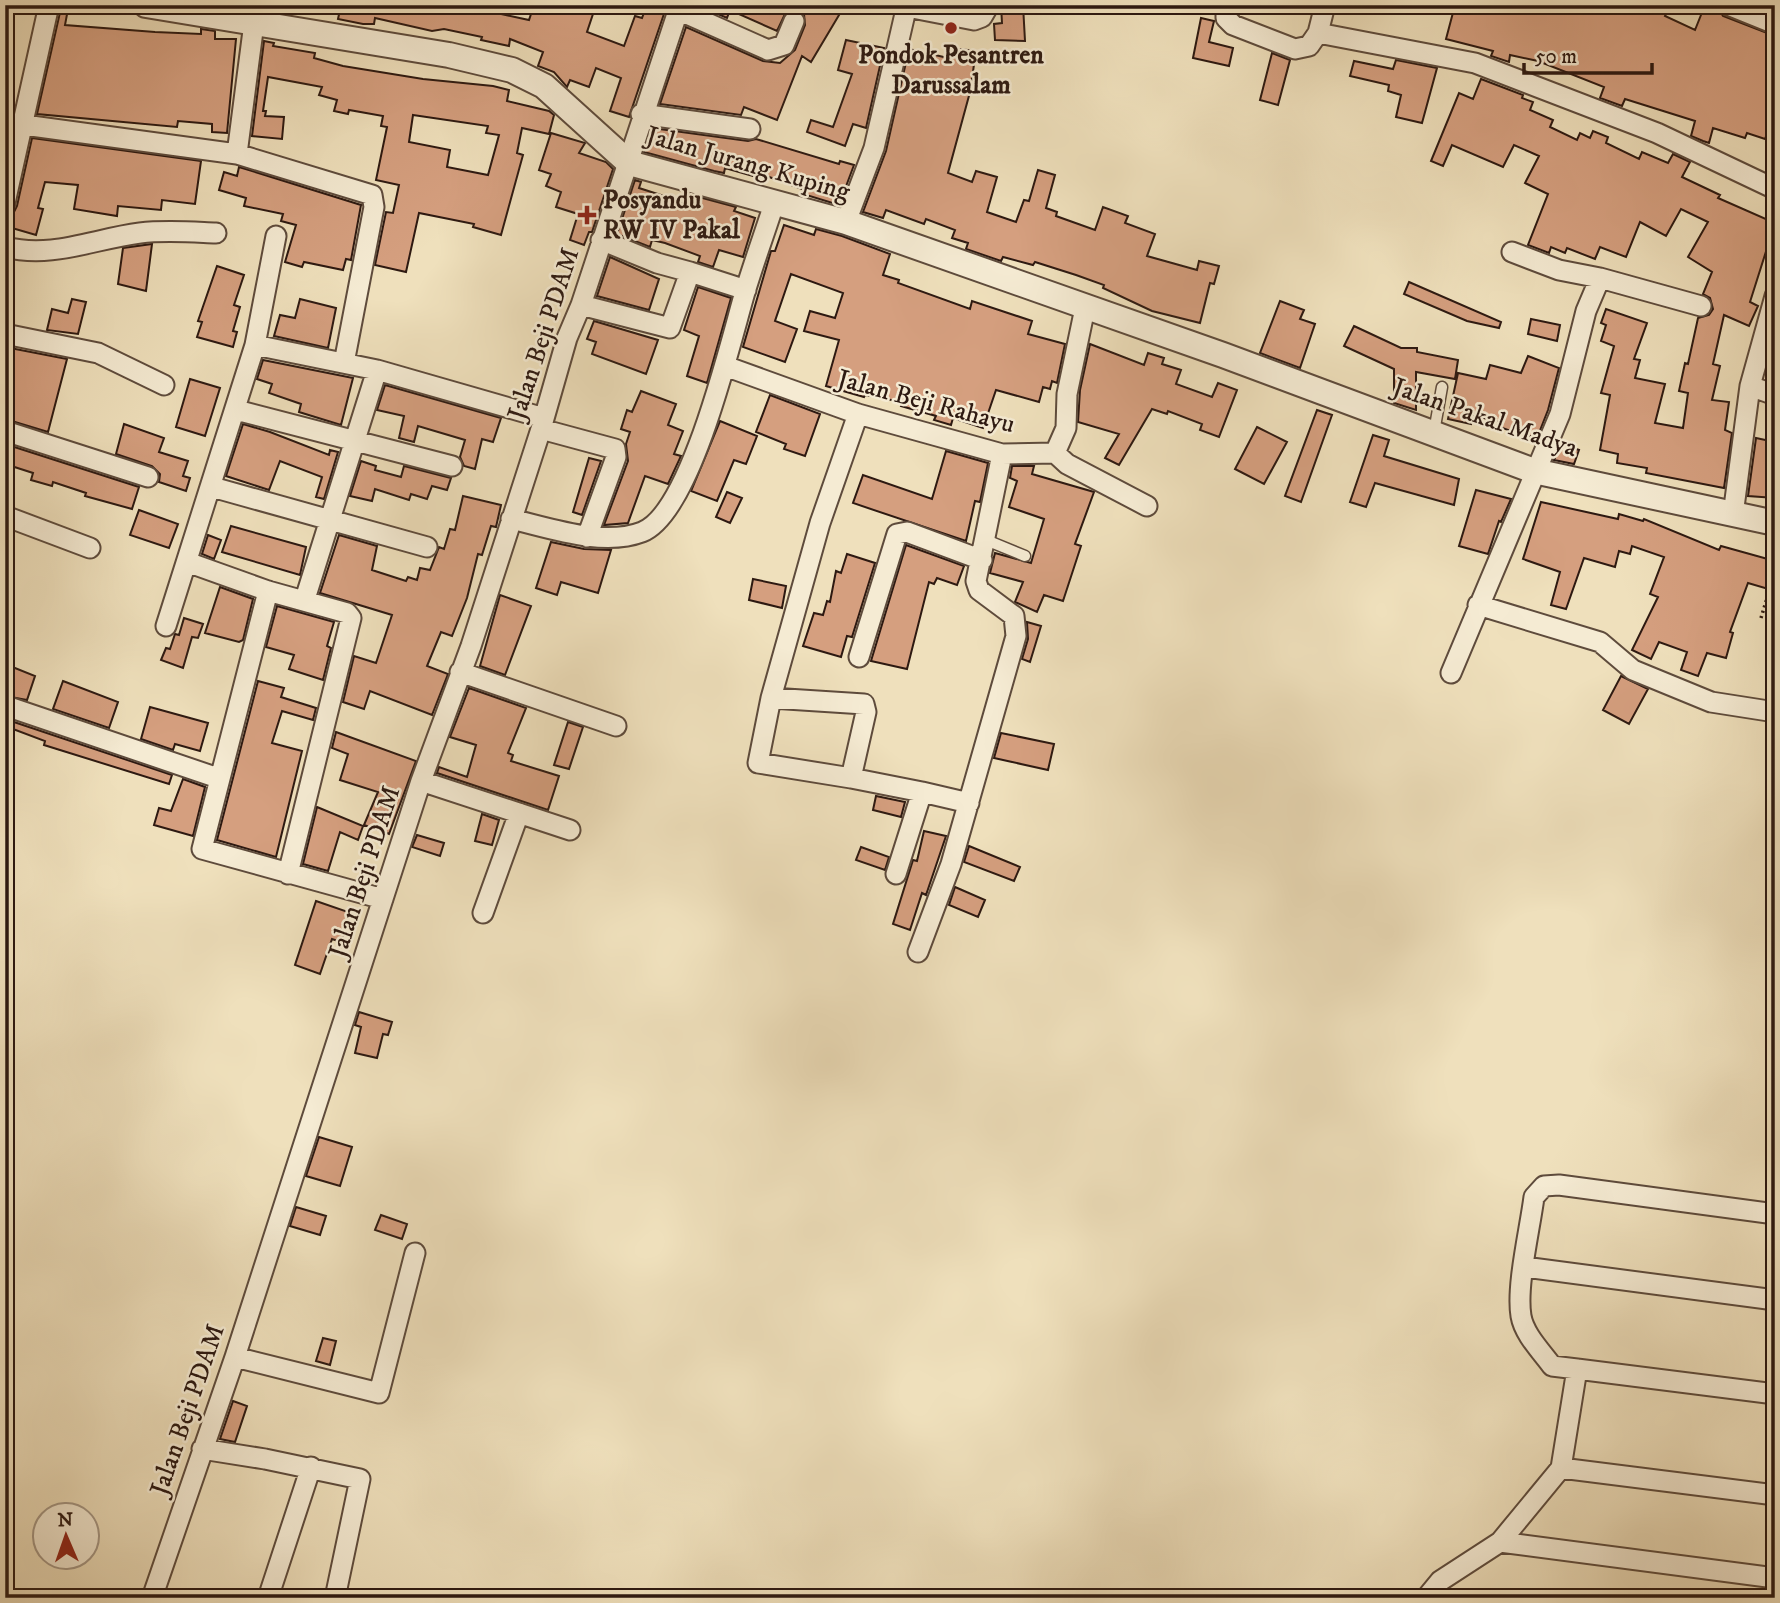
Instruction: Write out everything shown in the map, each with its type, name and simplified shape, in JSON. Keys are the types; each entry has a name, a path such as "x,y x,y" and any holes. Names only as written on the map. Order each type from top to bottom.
{"street":[{"path":"5,202 17,129 49,5"},
{"name":"Jalan Jurang Kuping","path":"146,5 215,11 488,62 512,70 544,86 629,163 846,222 1085,309 1223,355"},
{"path":"846,222 874,148 907,6 974,20 982,17 989,5"},
{"path":"1226,5 1226,18 1233,25 1295,49 1309,46 1318,33 1325,5"},
{"path":"1736,7 1775,24"},
{"path":"679,8 768,50 784,45 794,20"},
{"name":"Jalan Beji PDAM","path":"152,1598 235,1357 421,781 543,424 567,338 581,305 629,163 641,114 679,8"},
{"path":"237,154 245,16"},
{"path":"1318,33 1475,63 1657,133 1775,189"},
{"path":"641,114 750,129"},
{"path":"17,129 237,154 372,195 374,208 344,363"},
{"path":"511,519 587,537 641,533 658,523 691,463 717,397 746,290 775,201"},
{"path":"5,247 26,252 50,252 139,233 216,233"},
{"path":"166,626 212,488 255,345 276,236"},
{"path":"601,240 657,263 746,290"},
{"path":"1512,252 1559,270 1600,278 1701,306"},
{"path":"581,305 671,328 690,272"},
{"path":"1451,673 1560,414 1586,311 1600,278"},
{"path":"1733,515 1750,386 1775,296"},
{"path":"1085,309 1067,394 1066,428 1055,453 1067,464 1147,506"},
{"path":"5,334 98,353 164,385"},
{"path":"255,345 377,370 615,449 616,457 587,537"},
{"name":"Jalan Pakal Madya","path":"1223,355 1534,471 1775,523"},
{"name":"Jalan Beji Rahayu","path":"724,366 858,414 1002,454 1055,453"},
{"path":"305,599 377,370"},
{"path":"1750,386 1775,395"},
{"path":"236,410 452,466"},
{"path":"858,414 820,523 771,698 758,764 851,778 969,803"},
{"path":"5,430 148,477"},
{"path":"918,952 969,803 1017,625 1014,616 977,586 1002,454"},
{"path":"212,488 427,547"},
{"path":"5,516 90,548"},
{"path":"859,657 897,534 907,531 982,560"},
{"path":"187,562 268,591 305,599 346,613 352,620 288,874"},
{"path":"268,591 201,847 204,851 383,899"},
{"path":"1478,605 1600,642 1633,670 1711,702 1775,712"},
{"path":"460,672 616,726"},
{"path":"771,698 864,705 866,712 851,778"},
{"path":"9,707 218,778"},
{"path":"421,781 570,830"},
{"path":"896,874 922,792"},
{"path":"483,913 519,813"},
{"path":"1775,1214 1559,1185 1544,1186 1534,1198 1524,1267 1521,1318 1533,1341 1552,1366 1775,1394"},
{"path":"235,1357 379,1392 415,1253"},
{"path":"1524,1267 1775,1300"},
{"path":"1426,1598 1440,1581 1500,1542 1561,1468 1577,1369"},
{"path":"202,1449 311,1467 360,1479 335,1598"},
{"path":"268,1598 311,1467"},
{"path":"1561,1468 1775,1495"},
{"path":"1500,1542 1775,1578"}],"lane":[{"path":"1434,432 1442,387"},
{"path":"986,540 1025,556"}],"path":[{"path":"1761,618 1775,572"}],"building":[{"path":"341,5 503,5 501,14 529,20 534,5 587,5 586,9 594,11 587,32 624,46 635,16 642,18 647,5 667,5 629,117 610,111 621,78 596,68 589,87 570,80 567,87 554,72 538,66 543,52 510,39 509,46 444,29 432,31 375,18 374,24 338,19"},
{"path":"697,5 845,5 811,62 802,56 777,120 744,107 741,115 660,104 686,27 763,61 780,63 795,50 805,25 804,14 798,10 786,12 777,31 730,10 727,18"},
{"path":"1001,5 1023,5 1025,41 995,40 994,24 1002,23"},
{"path":"1455,5 1661,5 1668,9 1665,16 1695,30 1705,5 1716,5 1723,16 1775,36 1775,127 1770,126 1765,139 1747,133 1745,138 1713,128 1709,143 1703,141 1691,136 1695,121 1625,99 1622,106 1600,98 1604,87 1538,61 1510,55 1509,62 1491,56 1493,51 1446,39"},
{"path":"61,8 68,9 65,25 201,34 201,29 215,31 215,39 236,39 227,133 212,132 212,124 178,121 177,127 37,114"},
{"path":"1201,18 1214,21 1209,42 1233,48 1229,66 1193,58"},
{"path":"846,40 884,48 866,128 853,124 845,146 807,132 811,120 833,127 852,74 838,70"},
{"path":"264,41 274,43 273,46 315,53 314,58 343,66 509,90 507,101 549,111 554,115 549,134 522,128 517,153 523,155 501,235 473,227 474,224 419,213 406,272 375,265 386,212 393,213 399,185 376,180 387,127 381,126 383,116 349,110 348,114 334,111 337,100 319,95 322,87 268,77 263,111 266,111 265,116 284,117 282,139 252,136","holes":["413,115 488,126 486,133 499,135 488,175 447,167 450,150 409,142"]},
{"path":"949,48 976,51 970,92 948,173 972,182 976,171 997,177 987,212 1016,222 1024,200 1029,201 1038,170 1055,175 1046,208 1057,212 1056,216 1095,230 1103,207 1128,216 1125,223 1155,234 1147,256 1197,270 1199,261 1219,266 1214,284 1210,283 1200,323 1152,311 1103,288 1104,285 1035,262 1033,265 1003,257 1001,261 966,249 968,243 952,238 955,230 926,219 924,224 886,210 883,218 863,212 886,151 909,49 948,58"},
{"path":"1272,53 1290,60 1278,105 1260,100"},
{"path":"1396,60 1437,68 1422,123 1396,117 1401,95 1388,91 1389,85 1350,76 1354,61 1393,69"},
{"path":"1481,79 1523,95 1522,98 1533,102 1530,110 1553,120 1550,127 1577,140 1580,133 1590,138 1593,131 1608,137 1606,143 1639,159 1642,152 1668,163 1673,154 1690,162 1682,177 1720,195 1718,198 1775,223 1750,302 1758,306 1749,326 1724,315 1713,364 1720,366 1712,400 1729,402 1725,430 1732,433 1724,488 1646,473 1647,468 1617,463 1618,454 1600,450 1610,395 1601,393 1614,346 1601,341 1606,325 1601,323 1606,309 1647,323 1634,359 1640,360 1635,378 1665,384 1655,423 1683,428 1688,393 1679,391 1685,363 1688,364 1698,318 1709,315 1713,309 1710,298 1703,294 1712,272 1688,257 1708,222 1681,209 1666,236 1640,222 1626,257 1600,247 1595,259 1567,248 1565,253 1551,247 1549,253 1528,245 1548,194 1525,183 1539,156 1514,145 1503,167 1452,145 1443,166 1431,161 1459,93 1473,99"},
{"path":"652,128 748,141 756,139 839,164 840,161 854,165 839,205 803,194 805,190 761,174 760,178 725,168 724,173 644,152"},
{"path":"551,133 585,143 579,153 606,162 613,169 592,232 589,232 584,245 570,240 578,214 556,207 561,192 546,186 551,174 539,170"},
{"path":"32,138 201,161 195,204 162,200 161,210 118,206 117,216 74,209 78,185 45,182 38,208 43,209 36,235 5,226 5,215 14,212 17,206"},
{"path":"239,167 361,205 351,260 346,259 343,270 304,262 302,267 285,262 296,225 281,221 283,214 244,206 246,198 219,190 224,172 237,176"},
{"path":"635,180 641,182 639,188 692,205 695,196 736,207 734,211 755,218 743,257 719,250 713,267 698,262 700,256 665,243 652,240 650,247 617,234"},
{"path":"784,225 814,235 816,229 842,236 890,254 883,275 899,280 898,283 970,309 972,301 1032,321 1028,334 1065,344 1057,383 1052,381 1050,389 1043,387 1039,402 996,390 983,428 953,418 951,425 934,420 936,416 901,406 902,402 865,395 864,397 826,386 839,340 804,331 810,311 835,318 843,293 791,274 775,321 797,329 785,362 743,347 771,251 775,251"},
{"path":"152,244 146,291 118,284 123,248"},
{"path":"610,257 659,279 649,310 597,296"},
{"path":"217,266 244,275 234,305 240,307 233,331 237,332 233,347 197,337 202,322 198,321"},
{"path":"1409,282 1501,322 1499,328 1467,321 1404,294"},
{"path":"698,287 731,298 707,383 687,376 699,336 684,330"},
{"path":"72,299 86,302 78,334 47,330 52,309 68,313"},
{"path":"300,299 336,308 328,348 274,336 280,315 295,318"},
{"path":"1280,301 1304,310 1300,319 1315,324 1300,368 1260,353"},
{"path":"1531,319 1560,325 1557,341 1528,334"},
{"path":"594,321 658,340 646,374 592,354 596,342 587,339"},
{"path":"1354,326 1401,348 1417,348 1417,352 1458,360 1455,379 1416,372 1416,410 1394,403 1394,369 1344,346"},
{"path":"1090,344 1144,365 1148,353 1164,358 1162,364 1181,370 1176,384 1212,397 1218,383 1237,390 1219,437 1200,430 1202,424 1168,411 1167,414 1152,409 1119,465 1105,458 1119,434 1078,422 1080,390"},
{"path":"5,347 67,359 48,432 5,419"},
{"path":"1528,356 1559,368 1537,438 1530,436 1529,440 1510,434 1511,431 1497,426 1499,422 1472,415 1471,424 1448,419 1458,373 1486,379 1490,365 1521,373"},
{"path":"263,360 353,378 341,425 299,412 301,404 269,393 272,384 257,379"},
{"path":"190,379 220,388 205,436 176,427"},
{"path":"385,385 501,418 493,442 482,439 475,469 464,466 460,457 465,440 418,426 414,442 399,438 404,416 377,410"},
{"path":"641,391 676,404 668,425 683,431 674,454 681,456 668,484 645,476 628,523 604,525 628,461 626,444 630,432 621,429 627,410 632,412"},
{"path":"770,395 820,414 805,456 784,449 786,444 756,432"},
{"path":"1317,410 1332,415 1301,502 1285,496"},
{"path":"720,421 757,436 746,464 734,460 717,501 691,491"},
{"path":"124,424 164,438 159,452 188,461 183,476 190,478 186,491 159,482 160,474 152,466 116,454"},
{"path":"243,424 329,455 330,450 338,452 324,499 316,497 322,477 280,461 269,490 226,476"},
{"path":"1257,427 1287,442 1264,484 1235,469"},
{"path":"1373,435 1389,440 1384,456 1459,479 1454,505 1375,483 1366,507 1350,502"},
{"path":"1756,438 1775,442 1775,498 1748,496"},
{"path":"5,444 139,487 132,509 85,496 86,493 53,482 52,486 31,480 33,473 5,464"},
{"path":"1561,444 1579,450 1574,464 1554,460"},
{"path":"946,451 988,463 980,502 975,501 966,541 853,503 863,475 932,499"},
{"path":"589,458 601,461 582,515 573,512"},
{"path":"361,461 376,466 375,470 401,477 404,466 451,478 447,490 432,486 427,499 411,494 409,500 375,489 372,501 350,496"},
{"path":"1012,466 1034,466 1032,474 1094,492 1075,544 1081,546 1063,601 1044,595 1037,612 1015,602 1023,582 990,573 995,553 1031,563 1044,519 1009,507 1017,481 1010,478"},
{"path":"1476,490 1511,499 1501,522 1499,521 1488,554 1459,546"},
{"path":"727,492 742,498 730,523 716,517"},
{"path":"463,496 501,505 496,527 491,526 482,555 478,554 467,598 452,636 441,632 427,666 448,674 432,715 370,691 364,709 343,702 354,656 376,663 392,615 320,593 339,535 377,546 372,570 406,581 408,577 417,580 420,568 430,570 439,547 444,549 450,529 455,530"},
{"path":"1541,502 1618,519 1619,514 1643,521 1644,519 1719,550 1721,546 1775,561 1775,591 1748,583 1730,632 1733,633 1726,658 1707,653 1698,676 1681,670 1687,652 1659,642 1651,659 1632,650 1658,597 1650,594 1664,557 1632,546 1630,554 1619,551 1615,567 1584,558 1566,609 1551,605 1560,572 1523,559"},
{"path":"139,510 178,524 169,548 130,535"},
{"path":"231,526 306,547 300,575 222,552"},
{"path":"208,535 221,540 214,559 202,554"},
{"path":"551,542 584,549 611,550 598,593 561,582 557,595 536,588"},
{"path":"906,545 964,566 957,585 937,578 934,584 929,582 907,669 871,661"},
{"path":"847,554 875,563 852,637 847,636 841,657 803,646 814,613 823,615 827,601 830,602 836,571 841,573"},
{"path":"753,579 786,586 782,608 749,600"},
{"path":"220,587 253,599 243,640 239,642 205,633"},
{"path":"500,595 531,606 505,675 480,666"},
{"path":"277,606 334,622 327,646 331,648 323,680 289,669 294,655 266,647"},
{"path":"184,618 203,624 198,638 192,637 183,668 161,660 166,648 170,649 175,634 179,635"},
{"path":"1027,622 1041,626 1030,662 1022,659 1028,639"},
{"path":"5,664 35,676 27,700 5,696"},
{"path":"1621,676 1648,689 1629,724 1603,710"},
{"path":"63,681 118,702 109,728 53,709"},
{"path":"258,681 284,688 281,697 316,708 313,720 282,711 272,743 302,751 276,857 217,840"},
{"path":"469,688 526,708 508,753 513,755 511,761 559,776 548,810 437,773 439,767 467,777 476,745 450,737"},
{"path":"150,707 208,723 200,751 175,744 173,750 141,739"},
{"path":"5,719 172,775 169,784 44,745 45,741 5,726"},
{"path":"568,722 583,727 569,769 554,765"},
{"path":"336,732 416,761 389,834 364,825 378,792 340,780 348,754 332,748"},
{"path":"1001,733 1054,744 1048,770 994,758"},
{"path":"183,779 205,787 193,836 154,825 159,808 171,811"},
{"path":"876,796 905,802 901,817 873,810"},
{"path":"317,807 363,826 358,840 340,832 328,871 303,864"},
{"path":"482,814 499,820 492,845 475,841"},
{"path":"924,831 946,836 926,895 922,893 910,930 893,924 913,860 917,861"},
{"path":"417,835 444,843 440,856 412,847"},
{"path":"969,846 1020,867 1014,881 964,862"},
{"path":"861,847 889,857 885,870 856,860"},
{"path":"955,887 985,900 978,917 949,905"},
{"path":"316,901 351,913 341,942 332,939 320,974 295,965"},
{"path":"359,1012 392,1022 388,1035 383,1034 377,1058 355,1053 361,1027 355,1025"},
{"path":"319,1137 352,1147 340,1186 306,1176"},
{"path":"296,1207 326,1216 320,1235 290,1226"},
{"path":"381,1215 407,1224 402,1239 375,1230"},
{"path":"323,1338 336,1341 330,1365 316,1361"},
{"path":"233,1401 247,1406 235,1442 220,1439"}],"place":[{"name":"Pondok Pesantren Darussalam","path":"951,28"},
{"name":"Posyandu RW IV Pakal","path":"587,215"}]}
